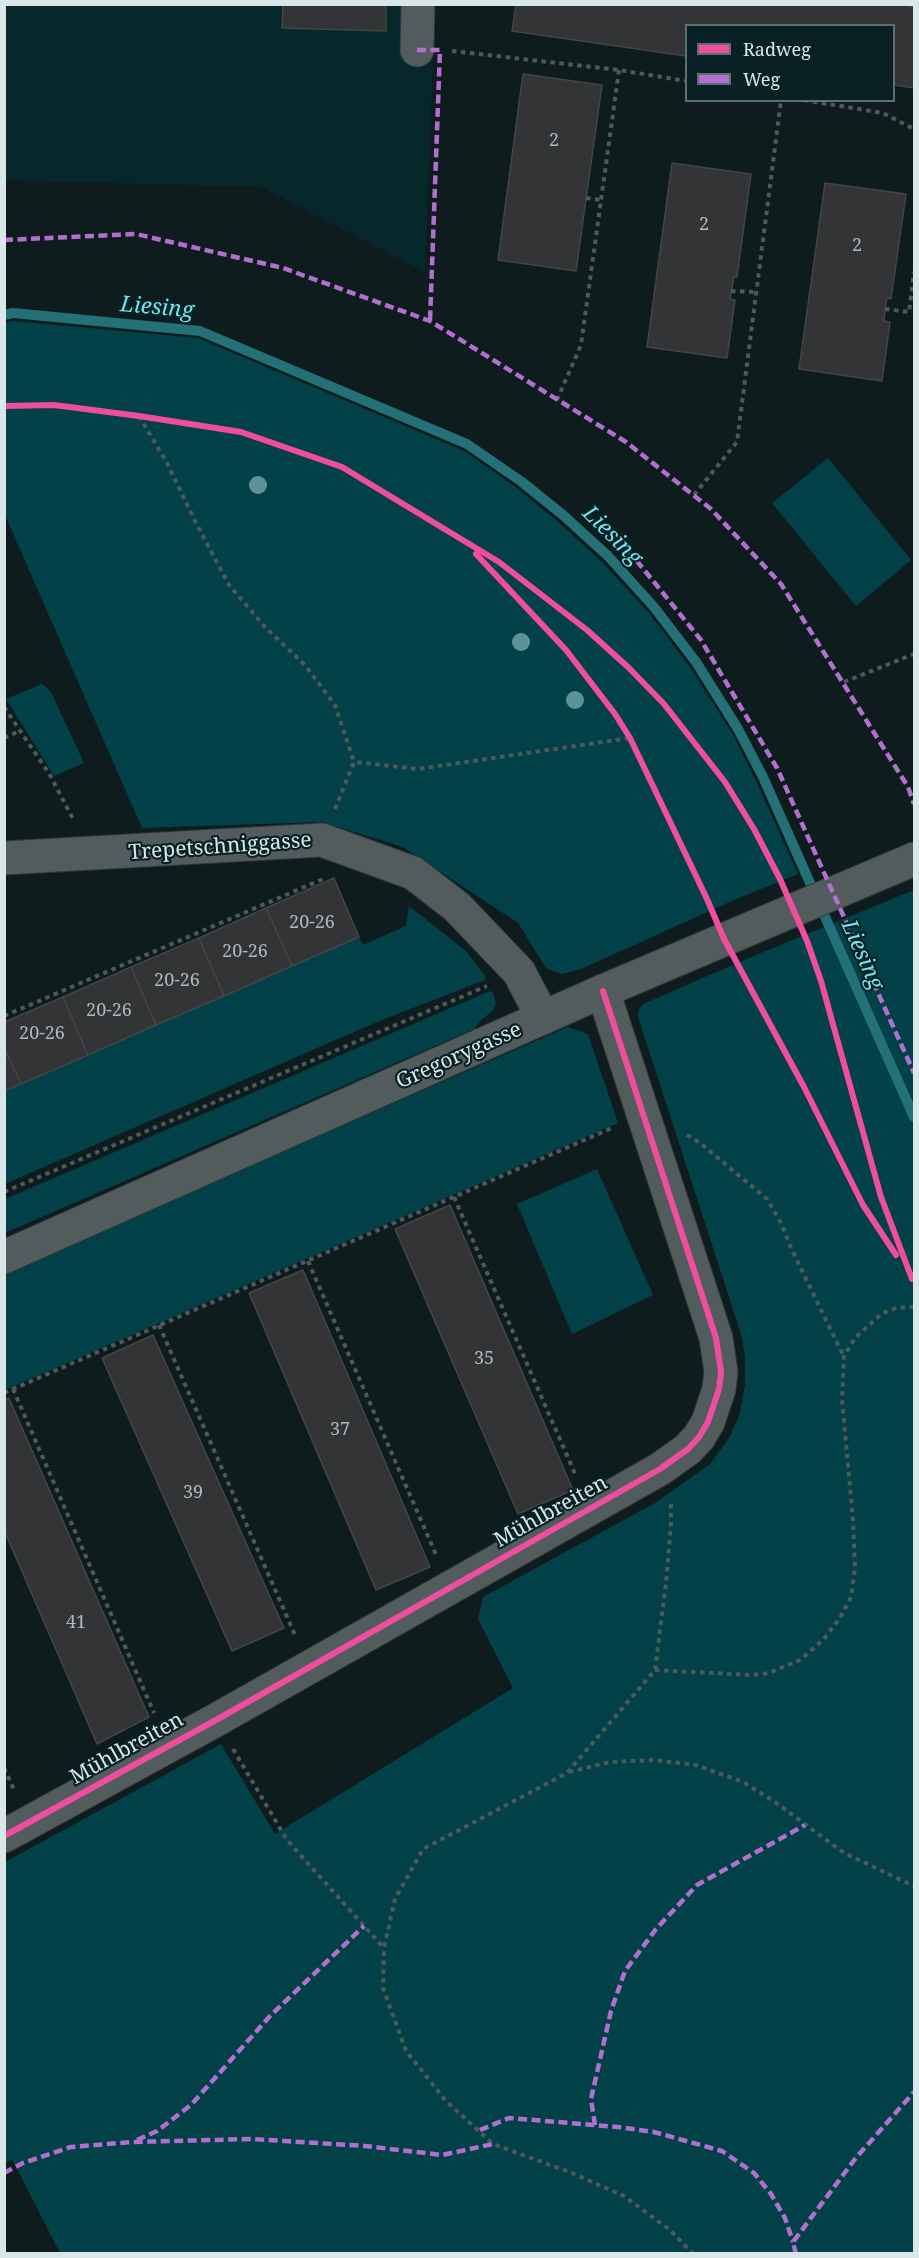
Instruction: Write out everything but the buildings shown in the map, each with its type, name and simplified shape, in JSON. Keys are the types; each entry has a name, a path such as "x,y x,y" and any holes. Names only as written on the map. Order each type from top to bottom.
{"street":[{"path":"418,4 432,50"},
{"name":"Trepetschniggasse","path":"4,858 322,840 369,859 413,873 457,907 519,972 543,1018"},
{"name":"Gregorygasse","path":"4,1257 603,991 904,863"},
{"name":"Mühlbreiten","path":"4,1836 216,1720 660,1469 688,1449 708,1422 715,1406 721,1372 711,1322 603,991"}],"path":[{"path":"432,50 619,70 685,81"},
{"path":"557,400 581,345 619,70"},
{"path":"694,495 736,442 781,102"},
{"path":"816,102 883,113 915,129"},
{"path":"586,198 601,200"},
{"path":"885,309 909,312 915,272"},
{"path":"732,291 756,292"},
{"path":"129,414 151,417"},
{"path":"139,416 167,462 229,585 265,627 305,665 335,705 354,762 322,840"},
{"path":"844,682 915,654"},
{"path":"4,706 50,775 90,854"},
{"path":"625,730 634,746"},
{"path":"4,738 21,731"},
{"path":"354,762 418,769 630,738"},
{"path":"4,1016 369,859"},
{"path":"4,1192 519,972"},
{"path":"4,1393 454,1197 647,1128 691,1137 767,1199 781,1223 844,1356"},
{"path":"454,1197 573,1469"},
{"path":"308,1261 450,1588"},
{"path":"655,1670 751,1675 769,1673 800,1660 823,1640 840,1618 851,1598 855,1569 842,1399 844,1356 855,1338 881,1314 896,1308 915,1307"},
{"path":"159,1325 309,1667"},
{"path":"13,1389 168,1746"},
{"path":"567,1773 655,1670 671,1524 670,1497 660,1469"},
{"path":"216,1720 286,1840 384,1948"},
{"path":"693,2253 669,2230 624,2196 572,2173 493,2144 446,2101 406,2051 383,1988 384,1948 395,1899 423,1849 567,1773 610,1762 655,1760 696,1765 742,1782 775,1802 844,1853 915,1886"}],"shaded area":[{"path":"5,5 435,5 425,272 261,187 5,180"},
{"path":"13,321 198,338 464,451 517,488 602,562 648,612 690,667 732,733 798,874 734,900 581,969 562,974 546,968 518,923 403,847 322,822 142,828 5,515 4,323"},
{"path":"828,458 911,560 856,606 772,503"},
{"path":"42,684 51,692 84,763 54,776 6,699"},
{"path":"914,890 914,2253 60,2253 12,2159 5,2163 5,1862 221,1744 275,1834 513,1688 478,1619 483,1597 655,1503 710,1464 729,1438 739,1416 745,1385 745,1357 741,1334 638,1017 639,1009 643,1004 756,955"},
{"path":"409,906 466,951 485,976 485,980 377,1022 5,1184 4,1091 359,937 363,945 406,926"},
{"path":"490,991 496,1003 493,1011 474,1029 5,1233 5,1199"},
{"path":"568,1027 588,1034 618,1123 5,1390 4,1273"},
{"path":"597,1169 653,1295 572,1334 517,1204"}],"waterway":[{"name":"Liesing","path":"4,315 13,313 200,331 467,444 522,482 563,515 608,556 654,607 696,662 738,729 763,777 914,1117"}],"marked path":[{"path":"417,50 440,50 430,321"},
{"path":"4,240 136,234 283,268 430,321 626,442 711,509 781,584 908,787 914,804"},
{"path":"628,550 701,640 777,768 914,1073"},
{"path":"595,2125 591,2099 611,2011 625,1971 656,1929 697,1885 805,1825"},
{"path":"137,2140 157,2131 191,2105 270,2016 364,1926"},
{"path":"796,2254 793,2242 855,2159 914,2092"},
{"path":"480,2130 509,2118 618,2127 654,2132 722,2151 754,2173 771,2194 785,2218 793,2242"},
{"path":"4,2173 23,2163 71,2147 132,2142 252,2139 365,2146 442,2155 493,2144"}],"cycle path":[{"path":"4,406 54,405 241,432 342,467 499,562 587,630 629,668 664,704 725,782 754,829 780,879 807,941 821,981 881,1197 912,1279"},
{"path":"476,554 566,650 615,714 630,738 724,939 804,1087 863,1205 896,1255"},
{"path":"4,1836 216,1720 660,1469 688,1449 699,1437 708,1422 719,1389 721,1372 716,1338 603,991"}]}
